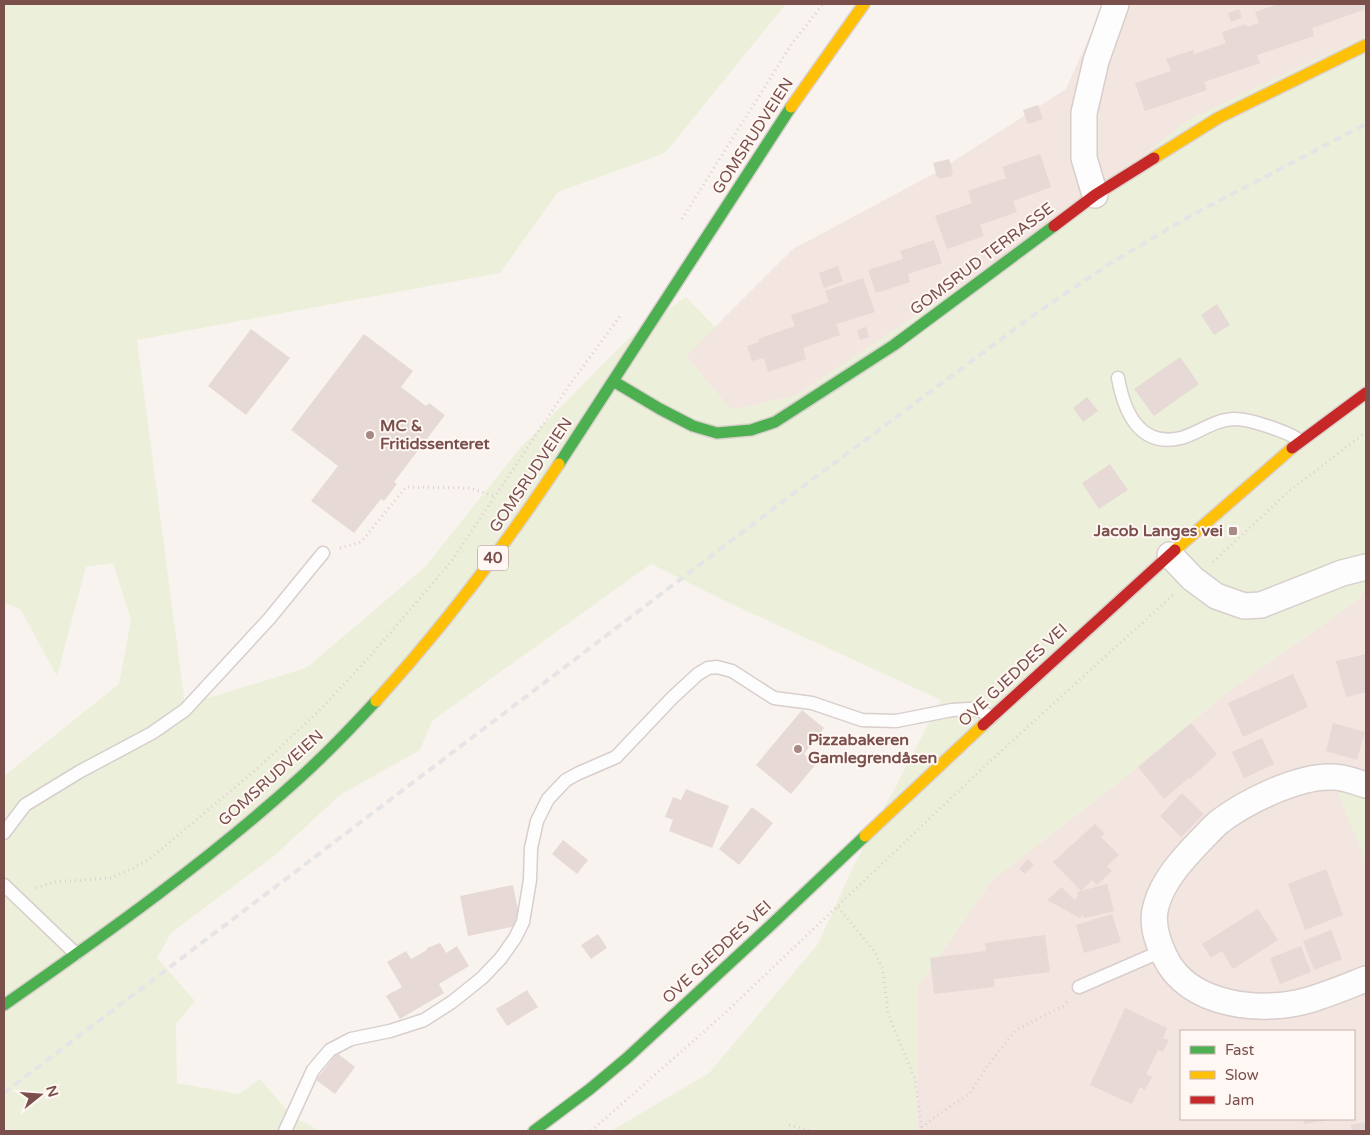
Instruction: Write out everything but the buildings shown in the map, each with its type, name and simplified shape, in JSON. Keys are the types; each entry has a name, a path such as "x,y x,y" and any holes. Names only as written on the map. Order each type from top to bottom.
{"street":[{"name":"GOMSRUDVEIEN","path":"4,1005 176,880 249,822 305,772 374,703 440,627 524,515 774,134 840,35 864,4"},
{"path":"1095,195 1084,158 1084,113 1096,61 1116,4"},
{"name":"GOMSRUD TERRASSE","path":"613,381 693,426 717,433 751,430 774,422 894,345 1095,195 1218,118 1366,46"},
{"name":"OVE GJEDDES VEI","path":"534,1131 590,1089 627,1058 992,717 1208,520 1300,441 1366,393"},
{"path":"1170,555 1193,579 1216,596 1244,606 1261,605 1342,573 1366,568"},
{"path":"1366,785 1334,776 1307,780 1284,787 1249,803 1218,823 1179,863 1164,886 1155,907 1154,934 1170,968 1185,983 1213,998 1258,1006 1308,1000 1366,978"}],"lane":[{"path":"1118,378 1121,395 1131,418 1140,430 1154,438 1181,438 1214,423 1235,419 1257,423 1294,435 1300,441"},
{"path":"4,833 25,805 79,772 152,733 185,710 268,618 323,553"},
{"path":"285,1131 313,1070 330,1050 350,1039 390,1031 424,1020 452,1002 482,978 501,958 515,938 523,922 530,880 531,848 537,821 548,800 566,780 616,757 665,705 698,674 708,668 717,667 732,671 774,698 812,704 862,720 896,721 952,710 969,709 979,710 992,717"},
{"path":"4,885 76,954"},
{"path":"1079,987 1162,951"}],"path":[{"path":"680,222 791,45 823,4"},
{"path":"15,894 54,882 110,878 152,856 259,767 319,711 372,654 451,562 568,387 624,311"},
{"path":"591,1131 724,1014 994,758 1149,617 1288,492 1366,432"},
{"path":"323,553 361,542 406,487 469,488 494,496"},
{"path":"838,907 875,952 883,970 888,1014 915,1079 922,1130"},
{"path":"922,1130 932,1119 970,1093 989,1064 1016,1030 1063,1006 1079,987"},
{"path":"789,1125 811,1131"}],"shaded area":[{"path":"1104,4 1366,4 1366,36 1069,214 795,396 731,410 686,356 793,249 935,173 1066,89"},
{"path":"1366,585 1366,1131 918,1131 918,986 992,880 1115,785 1234,687 1359,599"}],"green space":[{"path":"4,4 786,4 665,153 558,192 500,273 137,340 185,705 306,668 425,567 521,447 633,334 686,297 715,327 686,356 731,410 795,396 1069,214 1188,120 1366,36 1366,585 1359,599 1234,687 1116,785 992,880 918,986 918,1131 611,1131 709,1073 818,944 851,871 941,700 725,601 651,564 432,721 420,750 340,795 274,856 171,933 157,958 195,1001 176,1024 177,1083 239,1094 260,1079 292,1116 320,1131 4,1131 4,776 119,684 131,620 113,563 86,567 57,676 20,609 4,603"},
{"path":"1337,791 1366,796 1366,863"}],"railway":[{"path":"4,1093 802,487 1035,314 1111,263 1190,216 1366,124"}],"traffic: fast":[{"path":"559,464 791,107"},
{"path":"613,381 693,426 717,433 751,430 775,422 894,345 1054,226"},
{"path":"4,1005 120,923 232,836 313,765 376,701"},
{"path":"534,1131 590,1089 627,1058 865,836"}],"traffic: slow":[{"path":"791,107 864,4"},
{"path":"1154,158 1218,118 1366,45"},
{"path":"1175,550 1292,448"},
{"path":"376,701 472,586 517,526 559,464"},
{"path":"865,836 983,725"}],"traffic: jam":[{"path":"1054,226 1095,195 1154,158"},
{"path":"1292,448 1366,393"},
{"path":"983,725 1175,550"}],"place":[{"name":"MC & Fritidssenteret","path":"370,435"},
{"name":"Jacob Langes vei","path":"1233,531"},
{"name":"Pizzabakeren Gamlegrendåsen","path":"798,749"}]}
